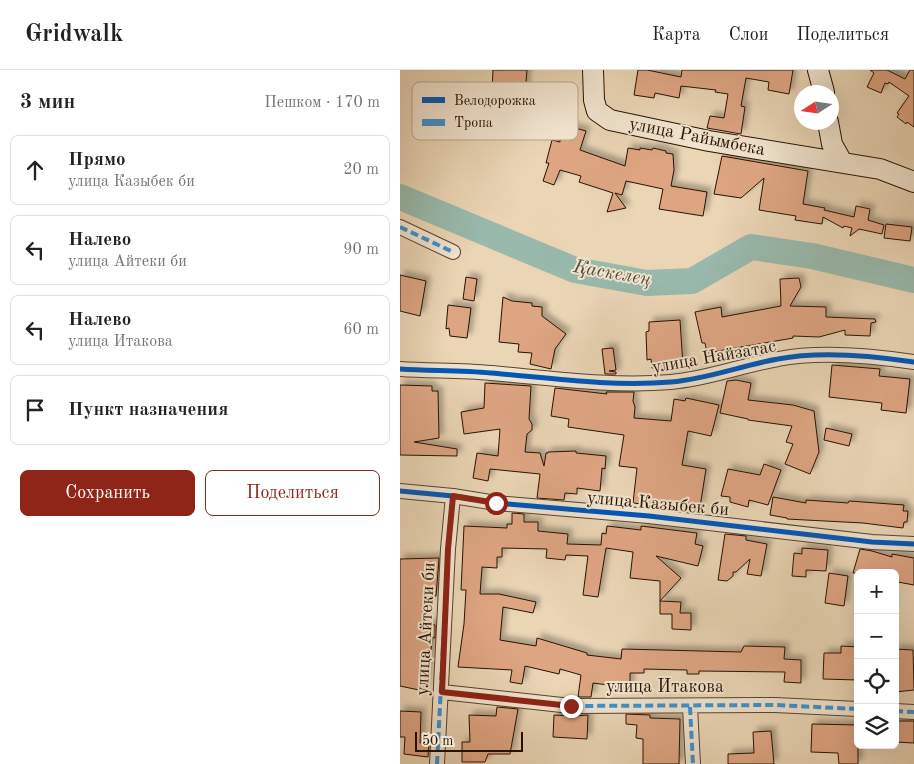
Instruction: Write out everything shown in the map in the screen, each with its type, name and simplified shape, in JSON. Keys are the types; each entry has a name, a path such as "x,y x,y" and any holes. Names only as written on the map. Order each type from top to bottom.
{"street":[{"name":"улица Райымбека","path":"593,70 594,100 597,111 610,120 709,140 880,169 914,182"},
{"path":"818,70 822,85"},
{"path":"829,130 832,144 842,162"},
{"path":"400,227 453,252"},
{"name":"улица Найзатас","path":"400,369 489,373 536,378 638,384 674,382 703,377 780,358 817,356 877,357 914,362"},
{"name":"улица Казыбек би","path":"400,490 496,503 659,517 872,542 914,544"},
{"name":"улица Айтеки би","path":"437,764 448,549 453,496"},
{"name":"улица Итакова","path":"442,692 571,706 690,707 776,705 854,709"},
{"path":"690,707 693,764"},
{"path":"899,711 914,712"}],"building":[{"path":"493,70 527,70 526,82 492,82"},
{"path":"638,70 681,77 682,70 793,70 789,94 768,90 769,82 746,78 741,106 745,107 741,134 707,128 710,116 724,118 728,94 715,92 716,90 681,86 679,98 655,93 654,98 634,95"},
{"path":"870,70 887,70 905,79 910,70 914,70 914,127 897,117 899,114 897,113 909,96 889,82 888,84 885,83 881,93 867,87 874,73"},
{"path":"578,129 586,131 580,150 625,166 628,148 652,150 653,148 673,154 674,170 671,186 707,192 703,216 659,209 663,189 626,181 622,195 615,193 626,208 607,212 613,193 579,182 581,176 560,170 554,185 543,181 549,163 546,163 552,140 560,142 560,140 578,140"},
{"path":"722,156 808,171 803,204 825,208 824,210 854,217 856,206 870,209 868,220 884,225 882,234 859,229 850,236 852,228 844,226 843,228 823,217 822,224 795,220 796,216 759,210 764,178 741,198 714,194"},
{"path":"886,224 912,227 910,241 884,238"},
{"path":"400,275 426,281 420,316 400,311"},
{"path":"466,277 477,279 474,301 463,299"},
{"path":"799,278 801,287 790,306 826,307 826,317 875,319 876,322 871,323 870,336 845,335 845,330 819,337 793,336 793,338 707,353 705,343 702,343 695,312 721,307 722,317 781,306 780,279"},
{"path":"503,297 512,301 532,303 532,306 542,307 542,316 566,334 555,349 551,369 530,364 532,353 518,352 519,344 499,342"},
{"path":"448,305 471,308 467,338 450,336 449,328 446,329"},
{"path":"680,320 683,366 652,368 651,359 647,360 646,332 649,331 649,322"},
{"path":"613,348 616,370 609,371 616,372 616,374 605,374 602,349"},
{"path":"832,365 880,369 879,376 910,379 906,413 881,410 882,403 829,397"},
{"path":"736,380 751,383 748,400 793,405 814,411 819,452 810,474 785,464 793,444 786,442 792,426 748,420 720,413 727,381"},
{"path":"485,383 531,386 529,419 532,424 532,430 527,434 525,452 540,453 544,466 546,453 548,452 576,451 576,453 606,456 605,469 602,468 600,491 577,488 577,494 565,493 564,500 537,498 540,474 490,469 488,481 473,478 477,453 498,456 500,429 464,434 461,412 484,408"},
{"path":"400,385 432,386 432,391 438,391 439,438 414,442 457,449 457,456 400,455"},
{"path":"555,388 607,394 606,392 634,392 634,418 671,421 674,399 685,401 686,398 719,405 711,436 688,431 682,465 706,469 700,507 652,500 651,505 633,503 637,468 619,466 624,435 568,427 569,419 551,416"},
{"path":"826,428 852,434 849,446 824,440"},
{"path":"764,464 781,470 768,505 749,500 748,507 730,502 730,497 721,496 728,469 760,475"},
{"path":"773,497 806,503 806,500 904,505 903,511 908,511 907,522 904,522 903,528 863,523 787,519 770,515"},
{"path":"512,513 524,514 524,522 538,522 538,531 568,534 567,544 601,545 602,533 606,534 607,526 641,530 641,526 697,533 695,544 703,546 698,566 656,556 681,578 660,601 660,581 630,578 633,552 606,548 598,597 583,595 588,556 566,555 565,560 546,558 547,549 502,548 502,557 497,557 497,568 482,567 480,594 499,594 536,602 533,613 503,607 500,640 536,646 537,638 587,653 587,655 621,659 622,649 741,652 744,646 785,647 784,659 801,660 801,683 784,682 785,672 699,671 699,674 687,674 687,670 644,669 644,673 630,673 630,688 616,688 616,686 593,683 591,697 578,697 581,675 560,669 559,674 525,666 522,684 510,682 512,670 458,667 464,624 466,590 461,590 464,526 507,528 507,524 512,524"},
{"path":"725,534 746,536 746,540 767,544 761,576 747,574 750,559 736,572 733,572 733,576 727,581 718,580"},
{"path":"802,548 828,550 826,571 806,570 806,577 792,576 794,553 802,554"},
{"path":"860,549 892,557 892,554 914,558 914,585 899,582 899,569 854,569"},
{"path":"439,558 436,596 433,596 433,600 424,600 422,623 435,625 435,638 433,637 424,691 400,686 400,559"},
{"path":"829,573 848,576 844,606 825,603"},
{"path":"660,601 681,602 680,613 691,613 691,630 672,629 672,614 660,614"},
{"path":"841,646 854,647 854,680 823,679 824,653 841,653"},
{"path":"899,649 913,650 914,690 899,692"},
{"path":"497,707 518,709 510,754 488,754 485,762 462,762 462,742 470,742 469,715 496,716"},
{"path":"400,711 421,712 420,743 429,743 428,757 404,754 405,737 400,737"},
{"path":"626,714 650,715 650,718 680,719 679,764 643,764 643,739 636,738 637,725 626,724"},
{"path":"554,715 588,715 587,739 553,737"},
{"path":"899,721 914,721 914,743 899,742"},
{"path":"812,724 854,725 854,749 858,749 858,764 839,764 838,753 811,752"},
{"path":"771,731 774,764 728,764 728,754 754,753 753,732"}],"waterway":[{"name":"Қаскелең","path":"400,197 575,270 647,283 692,281 751,247 812,256 914,280"}],"marked path":[{"path":"400,227 453,252"},
{"path":"437,764 448,549 453,496"},
{"path":"442,692 571,706 775,705 854,709"},
{"path":"690,707 693,764"},
{"path":"899,711 914,712"}],"cycle path":[{"path":"400,369 480,372 603,383 648,383 698,378 765,362 810,355 846,355 914,362"},
{"path":"400,491 453,496 496,503 649,516 872,542 914,544"}],"route":[{"path":"496,503 453,496 448,549 442,692 571,706"}]}
